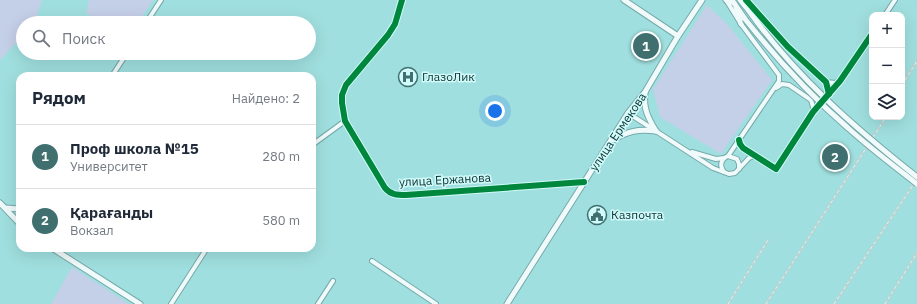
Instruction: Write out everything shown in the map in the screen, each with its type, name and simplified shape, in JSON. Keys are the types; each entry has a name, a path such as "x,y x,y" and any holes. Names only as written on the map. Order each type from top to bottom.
{"main road":[{"path":"624,0 678,36"},
{"path":"701,1 708,0"},
{"path":"726,0 733,1 745,19 778,59 817,100 873,150 917,184"},
{"path":"741,0 773,42 817,90 865,135 917,177"},
{"name":"улица Ермекова","path":"507,304 628,113 645,92 678,36 701,1"},
{"path":"733,1 741,24"},
{"path":"645,92 644,103 649,119 656,131"},
{"path":"612,140 623,134 640,129 656,131"},
{"path":"0,203 16,218"},
{"path":"6,208 16,209"},
{"path":"58,252 140,304"}],"street":[{"path":"151,16 161,0"},
{"name":"улица Ержанова","path":"402,0 395,24 388,35 346,85 342,95 345,121 385,188 390,193 396,195 584,182"},
{"path":"724,172 721,165 779,82 779,75 741,24 726,0"},
{"path":"746,0 750,10 826,82 828,94"},
{"path":"887,12 895,0"},
{"path":"739,140 743,148 776,169 812,112 840,81 869,38"},
{"path":"115,72 122,60"},
{"path":"826,82 840,81"},
{"path":"775,88 782,84 789,85 811,100 813,107 812,112"},
{"path":"811,100 824,98"},
{"path":"628,113 713,168 724,172 732,174 749,158 754,156"},
{"path":"316,142 345,121"},
{"path":"688,151 716,159 734,157 738,161 738,170"},
{"path":"171,304 204,252"},
{"path":"372,261 436,304"},
{"path":"318,304 333,281"}],"shaded area":[{"path":"0,0 42,0 37,16 16,16 16,43 0,60"},
{"path":"89,0 153,0 143,16 92,16 86,14"},
{"path":"707,5 727,24 772,80 721,154 660,117 653,89"},
{"path":"72,267 129,304 51,304"}],"railway":[{"path":"903,84 917,61"},
{"path":"766,304 884,120"},
{"path":"834,304 917,179"},
{"path":"728,304 768,240"},
{"path":"885,304 917,253"}],"cycle path":[{"path":"402,0 395,24 388,35 346,85 342,95 345,121 385,188 394,194 406,195 584,182"},
{"path":"746,0 788,47 826,82 829,94"},
{"path":"739,140 743,148 776,169 813,112 840,81 869,38"}],"place":[{"name":"Проф школа №15","path":"646,46"},
{"name":"ГлазоЛик","path":"408,77"},
{"name":"Қарағанды","path":"835,157"},
{"name":"Казпочта","path":"597,215"}]}
